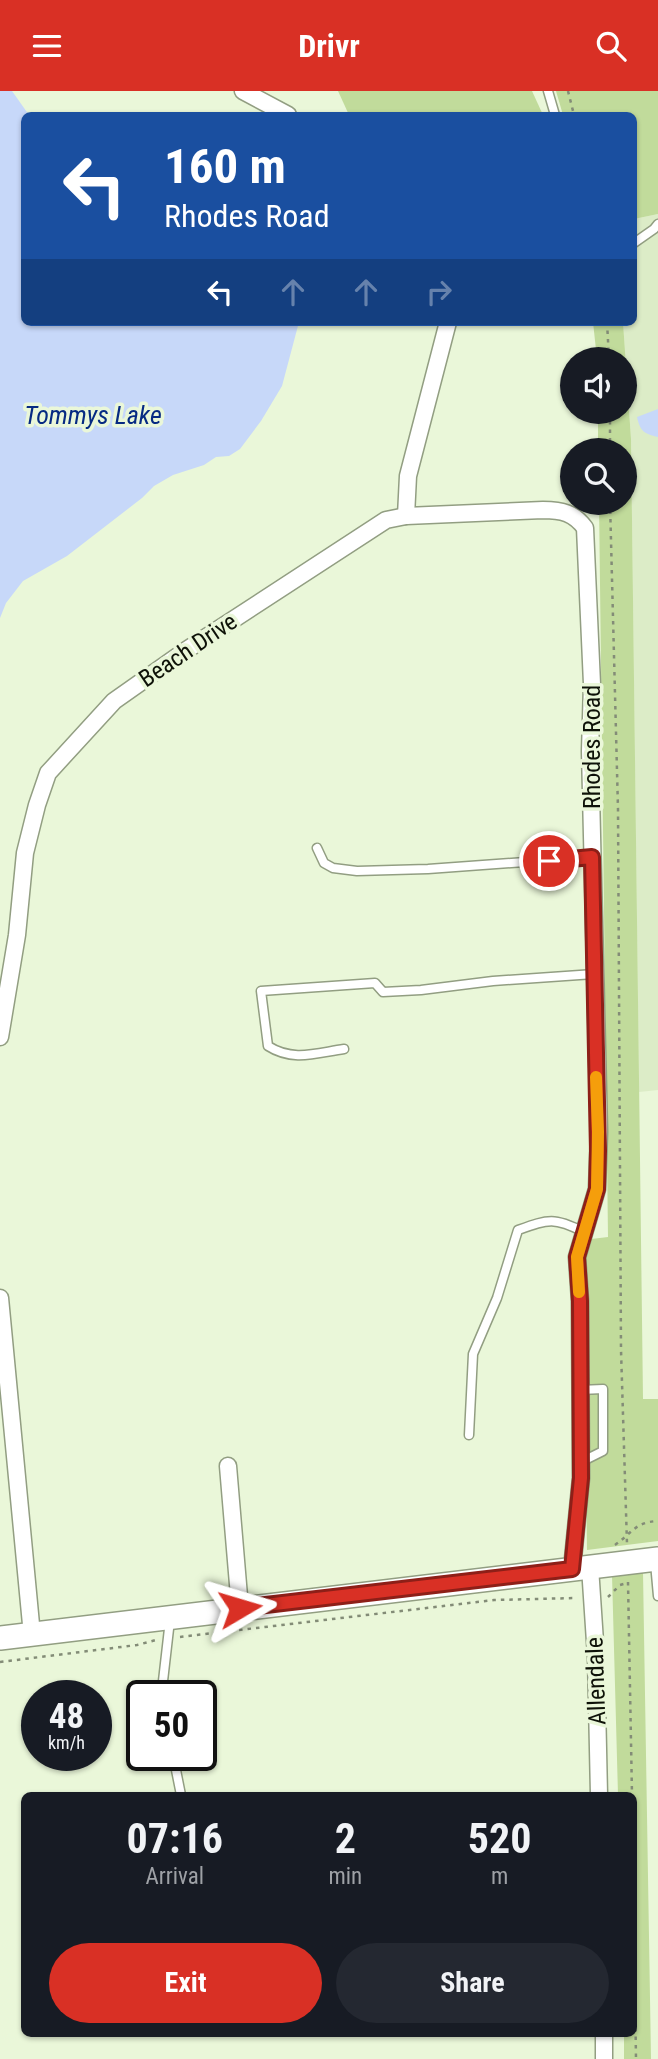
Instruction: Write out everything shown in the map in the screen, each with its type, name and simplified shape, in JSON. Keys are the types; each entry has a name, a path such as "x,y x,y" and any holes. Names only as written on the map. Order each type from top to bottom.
{"main road":[{"path":"0,1638 169,1628 240,1608 656,1560"}],"street":[{"path":"243,91 282,112"},
{"path":"406,516 408,475 447,326"},
{"name":"Rhodes Road","path":"406,516 560,510 576,517 585,528 592,684 590,751 598,1132 597,1189 577,1257 581,1568"},
{"name":"Beach Drive","path":"0,1037 17,935 25,853 48,773 114,701 185,651 386,520 406,516"},
{"path":"0,1298 32,1635"},
{"path":"228,1467 240,1608"},
{"name":"Allendale","path":"581,1568 592,1598 599,1792"},
{"path":"604,2037 604,2059"}],"lane":[{"path":"548,91 554,112"},
{"path":"637,241 658,224"},
{"path":"317,848 324,863 332,868 357,871 592,857"},
{"path":"344,1049 292,1056 281,1054 268,1046 261,991 375,983 383,992 594,974"},
{"path":"469,1435 473,1354 497,1299 518,1230 547,1220 569,1225 584,1233"},
{"path":"580,1390 603,1389 603,1451 581,1462"},
{"path":"656,1560 658,1596"},
{"path":"163,1680 169,1628"},
{"path":"176,1771 180,1792"}],"path":[{"path":"568,91 573,112"},
{"path":"607,326 608,347"},
{"path":"0,1662 137,1645 169,1628 536,1598 606,1598 623,1583 627,1534 621,1350 618,809 610,515"},
{"path":"632,1792 623,1564 627,1534 646,1521 658,1521"},
{"path":"636,2037 636,2059"}],"shaded area":[{"path":"658,214 658,1090 639,1092 632,515 637,515 637,438 631,438 630,424 637,424 637,347 625,347 623,326 637,326 637,218"}],"green space":[{"path":"338,91 532,91 542,112 348,112"},
{"path":"556,91 658,91 658,214 637,218 637,112 562,112"},
{"path":"593,326 623,326 625,347 596,347"},
{"path":"598,424 630,424 631,438 598,438"},
{"path":"599,515 632,515 643,1399 658,1399 658,1541 587,1550 583,1240 608,1237"},
{"path":"643,1572 651,2059 624,2059 624,2037 637,2037 637,1792 618,1792 612,1575"}],"water":[{"name":"Tommys Lake","path":"0,91 12,91 27,112 21,112 21,326 298,326 282,386 240,449 229,456 216,457 204,465 173,475 154,486 67,556 23,581 6,603 0,618"},
{"path":"658,409 658,437 643,431 637,417"}],"slow traffic":[{"path":"579,1292 577,1257 597,1189 596,1077"}],"route":[{"path":"240,1608 572,1569 581,1478 580,1301 577,1257 597,1189 592,857 549,861"}]}
